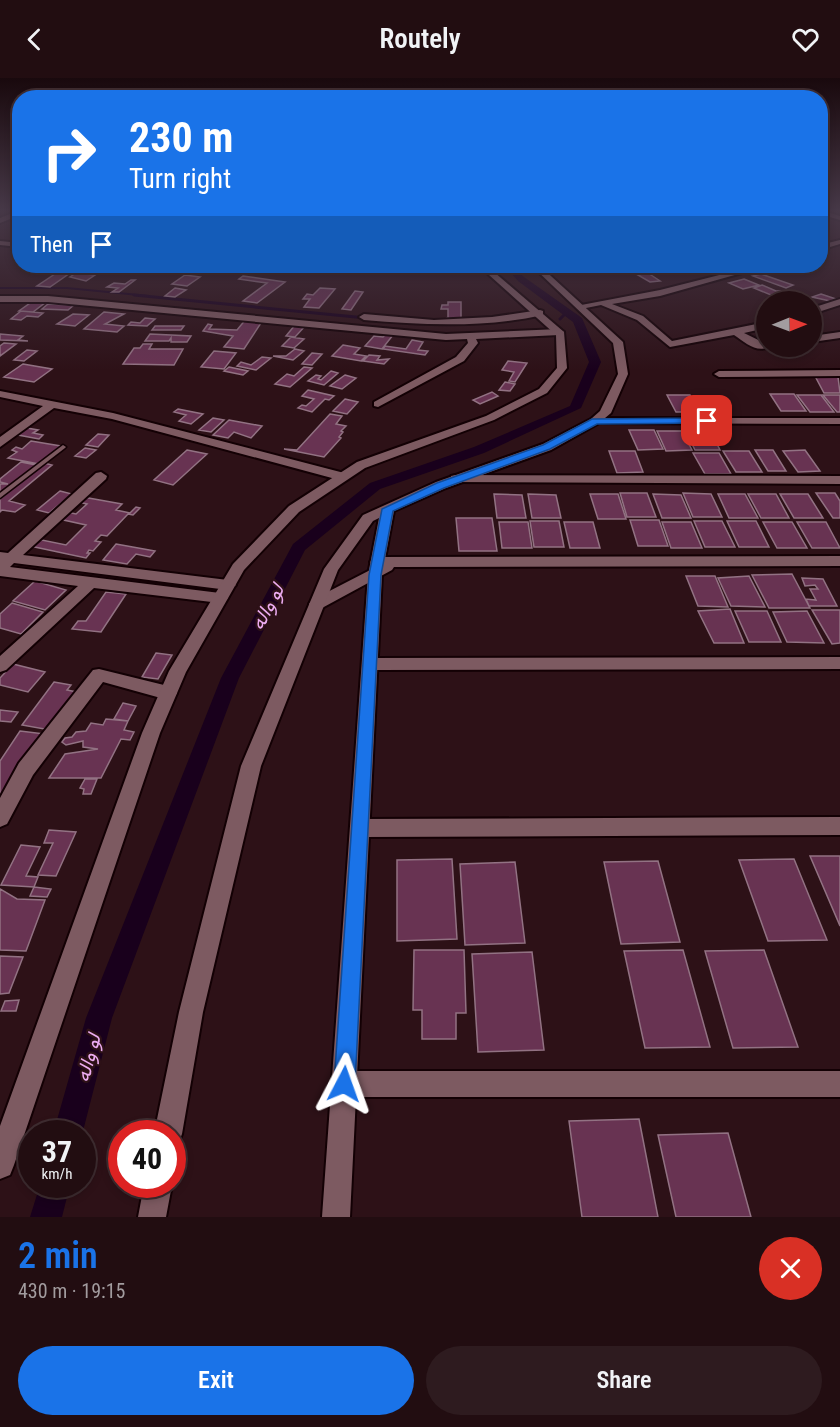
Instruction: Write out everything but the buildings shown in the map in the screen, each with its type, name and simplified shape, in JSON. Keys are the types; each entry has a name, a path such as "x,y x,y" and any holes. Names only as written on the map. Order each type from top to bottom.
{"street":[{"path":"0,1165 151,733 168,693 238,567 294,509 361,465 490,418 543,391 562,368 559,332 540,313 491,273"},
{"path":"171,1120 191,1012 251,766 331,569 368,518 456,479 547,447 595,422 605,413 622,374 618,342 549,273"},
{"path":"581,306 711,281 739,273"},
{"path":"0,290 61,290 290,311"},
{"path":"0,299 48,299 471,338 559,332"},
{"path":"822,308 840,302"},
{"path":"604,303 640,318 670,344 756,327"},
{"path":"356,317 434,323 492,320 540,313"},
{"path":"736,332 756,345"},
{"path":"822,338 840,335"},
{"path":"378,404 460,359 473,343 471,338"},
{"path":"719,374 840,373"},
{"path":"0,394 113,416 343,477"},
{"path":"0,443 52,404"},
{"path":"595,422 840,421"},
{"path":"3,564 101,476"},
{"path":"456,479 840,480"},
{"path":"336,1217 371,664 388,509"},
{"path":"317,604 382,566 840,561"},
{"path":"3,564 224,592"},
{"path":"3,564 91,582 224,592"},
{"path":"0,666 91,582"},
{"path":"371,664 840,663"},
{"path":"0,818 26,769 99,675 168,693"},
{"path":"360,828 840,826"},
{"path":"344,1084 840,1084"},
{"path":"152,1217 156,1198"}],"lane":[{"path":"0,496 63,447"}],"waterway":[{"name":"لو واله","path":"72,1120 99,1018 230,678 299,547 375,486 479,450 575,408 595,362 578,320 515,273"},
{"path":"0,288 67,288 149,296"},
{"path":"134,295 366,318"},
{"path":"560,319 567,312"},
{"name":"لو واله","path":"46,1217 51,1198"}],"route":[{"path":"344,1084 375,575 388,509 441,485 547,447 595,422 707,421"}]}
